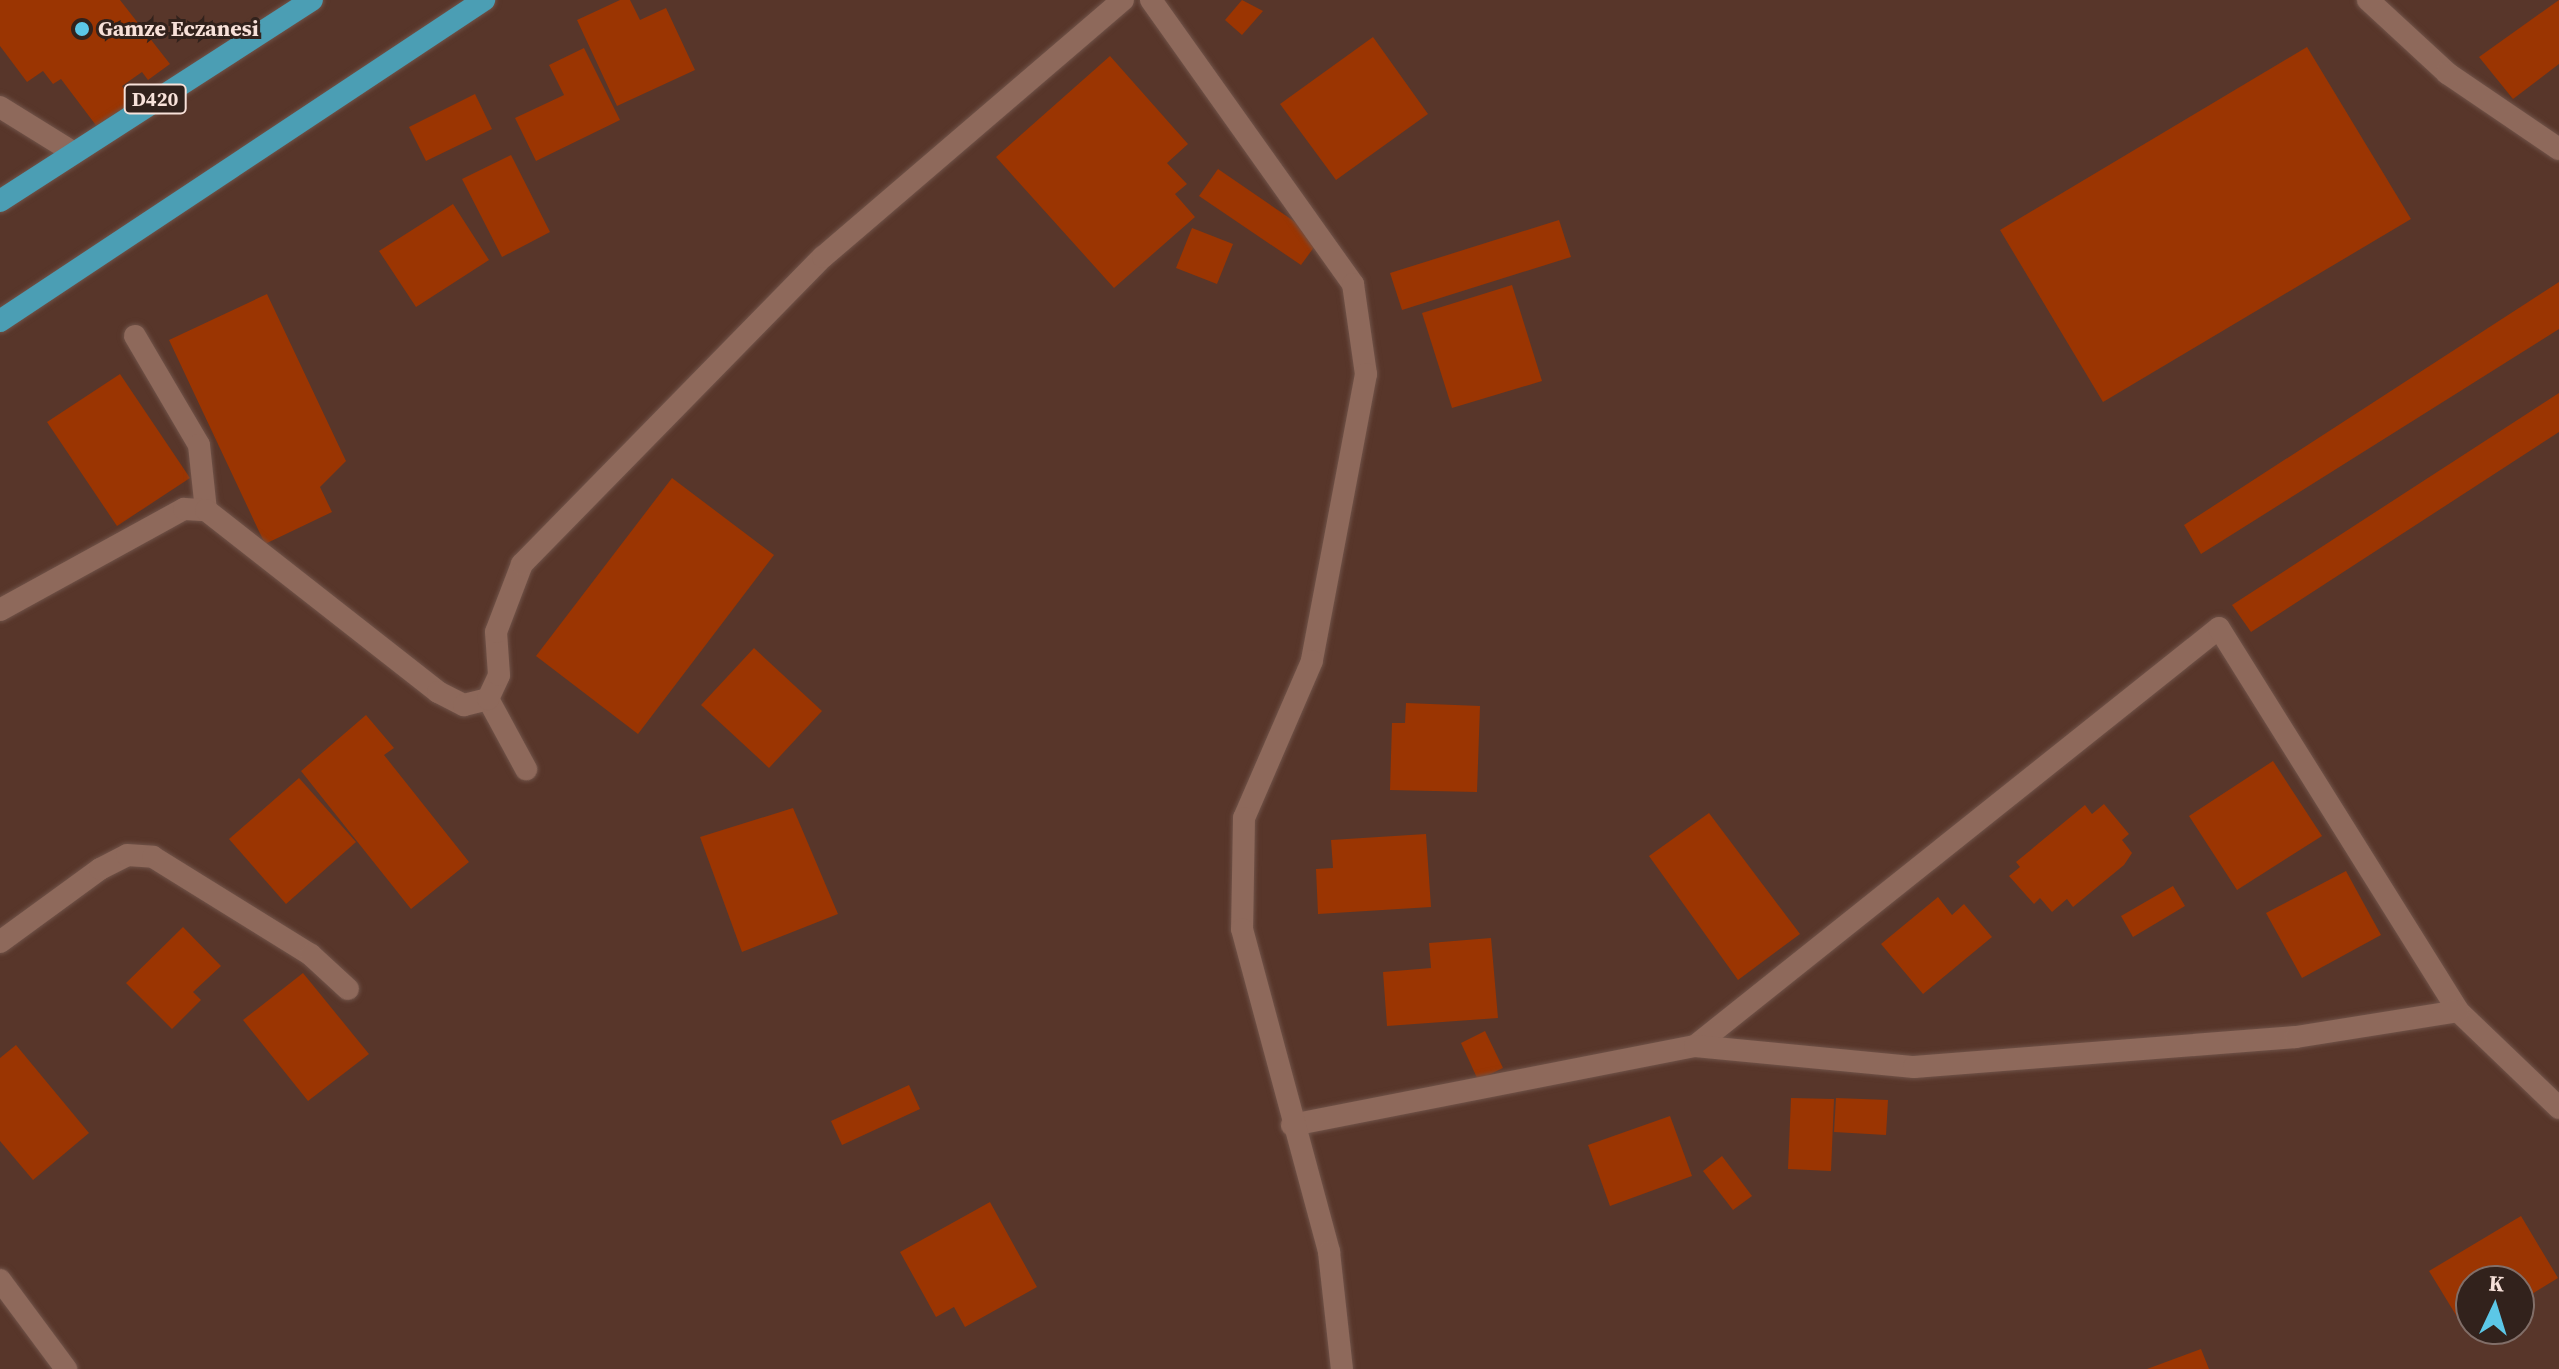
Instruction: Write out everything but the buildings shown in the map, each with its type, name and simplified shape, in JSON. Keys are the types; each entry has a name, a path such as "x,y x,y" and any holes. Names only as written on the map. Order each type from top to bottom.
{"highway":[{"name":"D420","path":"0,201 71,151 312,0"},
{"path":"0,321 484,0"}],"street":[{"path":"488,699 499,675 496,632 522,564 823,257 1123,0"},
{"path":"1151,0 1353,284 1366,374 1312,661 1244,818 1242,929 1292,1125 1329,1252 1342,1369"},
{"path":"2368,0 2447,73 2559,149"},
{"path":"0,107 71,151"},
{"path":"135,336 199,445 206,510"},
{"path":"0,610 184,509 206,510 438,692 464,705 488,699"},
{"path":"1695,1046 2219,628 2458,1011 2559,1108"},
{"path":"488,699 526,769"},
{"path":"0,942 100,869 127,855 153,857 311,955 348,989"},
{"path":"1292,1125 1695,1046 1914,1067 2296,1037 2458,1011"},
{"path":"0,1280 66,1369"}],"place":[{"name":"Gamze Eczanesi","path":"82,29"}]}
